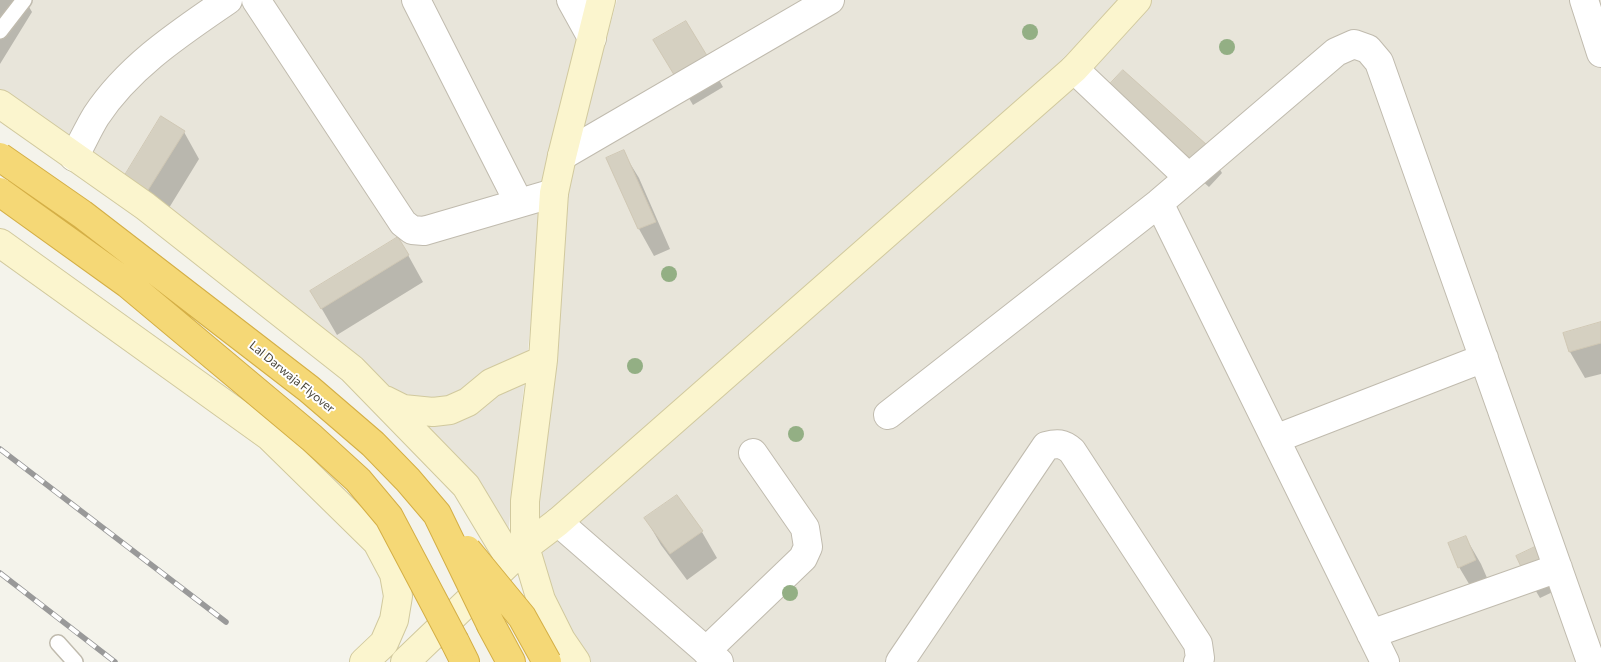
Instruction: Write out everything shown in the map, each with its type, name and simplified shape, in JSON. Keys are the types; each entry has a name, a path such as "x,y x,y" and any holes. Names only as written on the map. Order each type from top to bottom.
{"highway":[{"name":"Lal Darwaja Flyover","path":"0,157 82,214 309,389 373,444 408,480 437,514 511,662"},
{"path":"0,192 128,284 312,438 358,480 390,517 465,662"},
{"path":"437,514 522,617 547,662"}],"main road":[{"path":"518,554 543,360 554,193 601,0"},
{"path":"406,662 432,651 518,554 558,522 1074,70 1137,0"},
{"path":"0,104 145,206 352,369 466,486 518,554 561,640 576,662"},
{"path":"0,243 269,436 377,542 394,574 398,596 394,620 384,643 364,662"},
{"path":"379,397 402,409 433,412 450,410 468,402 491,383 543,360"}],"street":[{"path":"74,157 97,116 125,81 167,41 228,0"},
{"path":"256,0 403,223 412,230 424,231 554,193"},
{"path":"416,0 519,203"},
{"path":"571,0 592,38"},
{"path":"562,156 830,0"},
{"path":"1584,0 1601,53"},
{"path":"888,415 1159,203 1336,52 1354,44 1368,49 1379,62 1591,662"},
{"path":"1074,70 1188,177"},
{"path":"1159,203 1385,662"},
{"path":"1275,440 1484,358"},
{"path":"907,660 1046,446 1064,444 1072,451 1198,644 1200,658 1198,662"},
{"path":"558,522 713,656 803,558 808,546 805,528 753,453"},
{"path":"1371,634 1558,568"}],"lane":[{"path":"0,31 24,0"},
{"path":"58,642 74,662"}],"shaded area":[{"path":"0,0 590,0 546,181 508,534 470,476 0,100"},
{"path":"617,0 1125,0 1067,62 513,548 564,193"},
{"path":"1151,0 1601,0 1601,662 583,662 531,552 1087,68"}],"building":[{"path":"686,21 709,59 676,78 653,40"},
{"path":"1123,70 1207,145 1193,161 1108,86"},
{"path":"161,116 185,131 145,195 122,180"},
{"path":"624,150 656,222 638,229 606,158"},
{"path":"398,237 409,255 321,309 310,291"},
{"path":"1601,322 1601,343 1569,352 1563,333"},
{"path":"677,495 703,531 670,554 644,518"},
{"path":"1466,536 1476,560 1458,568 1448,543"},
{"path":"1537,546 1544,562 1523,571 1516,556"}],"railway":[{"path":"0,449 226,622"},
{"path":"0,573 115,662"}]}
